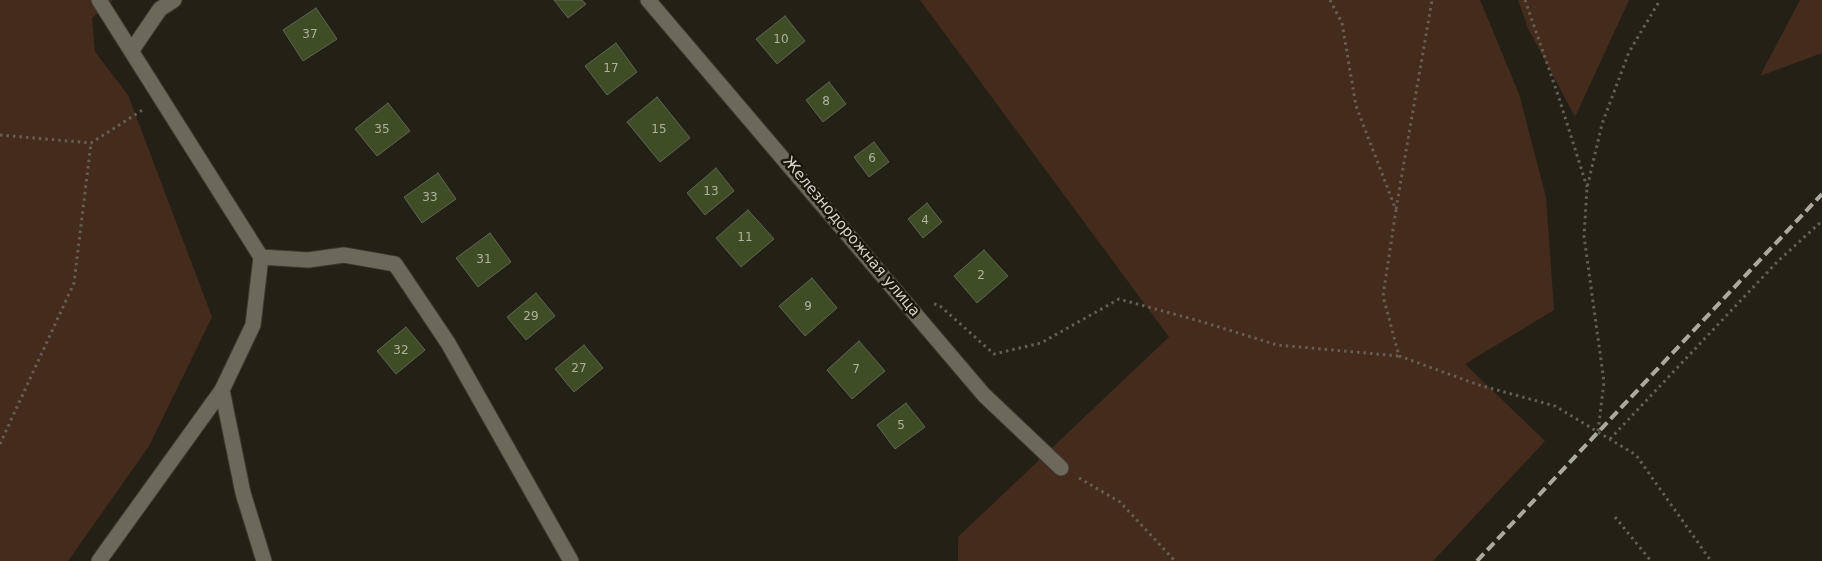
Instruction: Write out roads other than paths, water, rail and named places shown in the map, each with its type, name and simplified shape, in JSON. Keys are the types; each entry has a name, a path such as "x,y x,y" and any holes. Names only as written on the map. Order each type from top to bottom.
{"street":[{"path":"99,0 261,257 252,325 222,390 99,561"},
{"path":"132,50 160,10 174,0"},
{"name":"Железнодорожная улица","path":"648,0 984,395 1061,468"},
{"path":"261,257 308,260 344,255 394,264 448,343 571,561"},
{"path":"222,390 243,493 264,561"}],"railway":[{"path":"1477,561 1822,194"}]}
